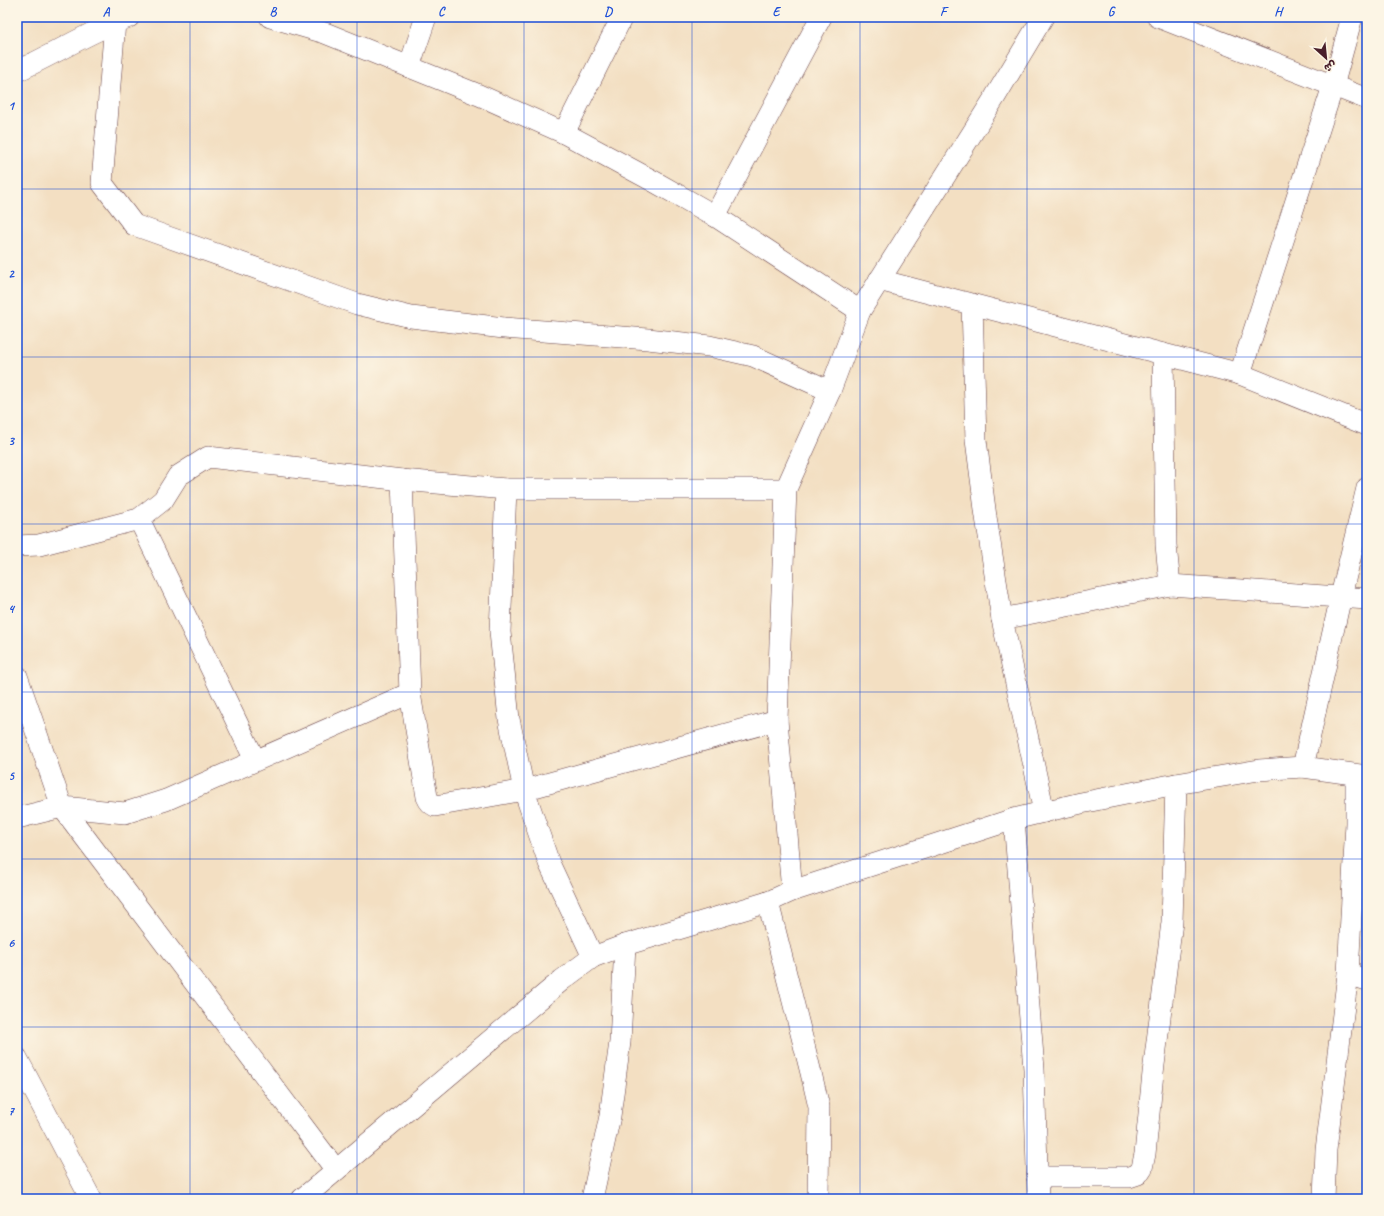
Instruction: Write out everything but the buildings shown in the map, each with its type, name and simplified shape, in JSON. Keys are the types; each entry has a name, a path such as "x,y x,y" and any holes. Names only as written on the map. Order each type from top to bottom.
{"street":[{"path":"270,17 324,25 409,67 479,95 564,133 715,216 860,311"},
{"path":"409,67 426,17"},
{"path":"564,133 622,17"},
{"path":"715,216 821,17"},
{"path":"792,891 777,720 786,489 830,391 860,311 995,97 1043,17"},
{"path":"1158,17 1367,99"},
{"path":"1240,374 1333,86 1352,17"},
{"path":"17,71 122,20"},
{"path":"122,20 102,183 134,225 357,304 419,318 504,328 648,339 709,346 753,356 830,391"},
{"path":"879,280 1240,374 1367,425"},
{"path":"972,304 976,440 1002,619 1044,812"},
{"path":"1163,354 1166,546 1170,585"},
{"path":"17,546 39,545 140,519 163,500 178,476 208,457 402,480 506,489 786,489"},
{"path":"402,480 410,692 427,797 432,805 435,806 524,790 777,720"},
{"path":"1303,767 1367,488"},
{"path":"506,489 500,632 509,719 524,790 549,863 593,957"},
{"path":"140,519 255,760"},
{"path":"1002,619 1170,585 1367,599"},
{"path":"17,676 62,807 336,1170"},
{"path":"17,818 62,807 125,813 166,800 410,692"},
{"path":"302,1199 562,980 593,957 625,945 768,902 792,891 1014,819 1081,803 1176,784 1258,770 1303,767 1362,776 1356,823 1348,974 1326,1150 1324,1199"},
{"path":"1037,1177 1129,1177 1138,1174 1142,1168 1145,1154 1154,1058 1172,922 1176,784"},
{"path":"1014,819 1034,1069 1038,1199"},
{"path":"768,902 812,1073 819,1107 818,1199"},
{"path":"592,1199 610,1116 620,1042 625,945"},
{"path":"1348,974 1367,980"},
{"path":"17,1058 91,1199"}]}
